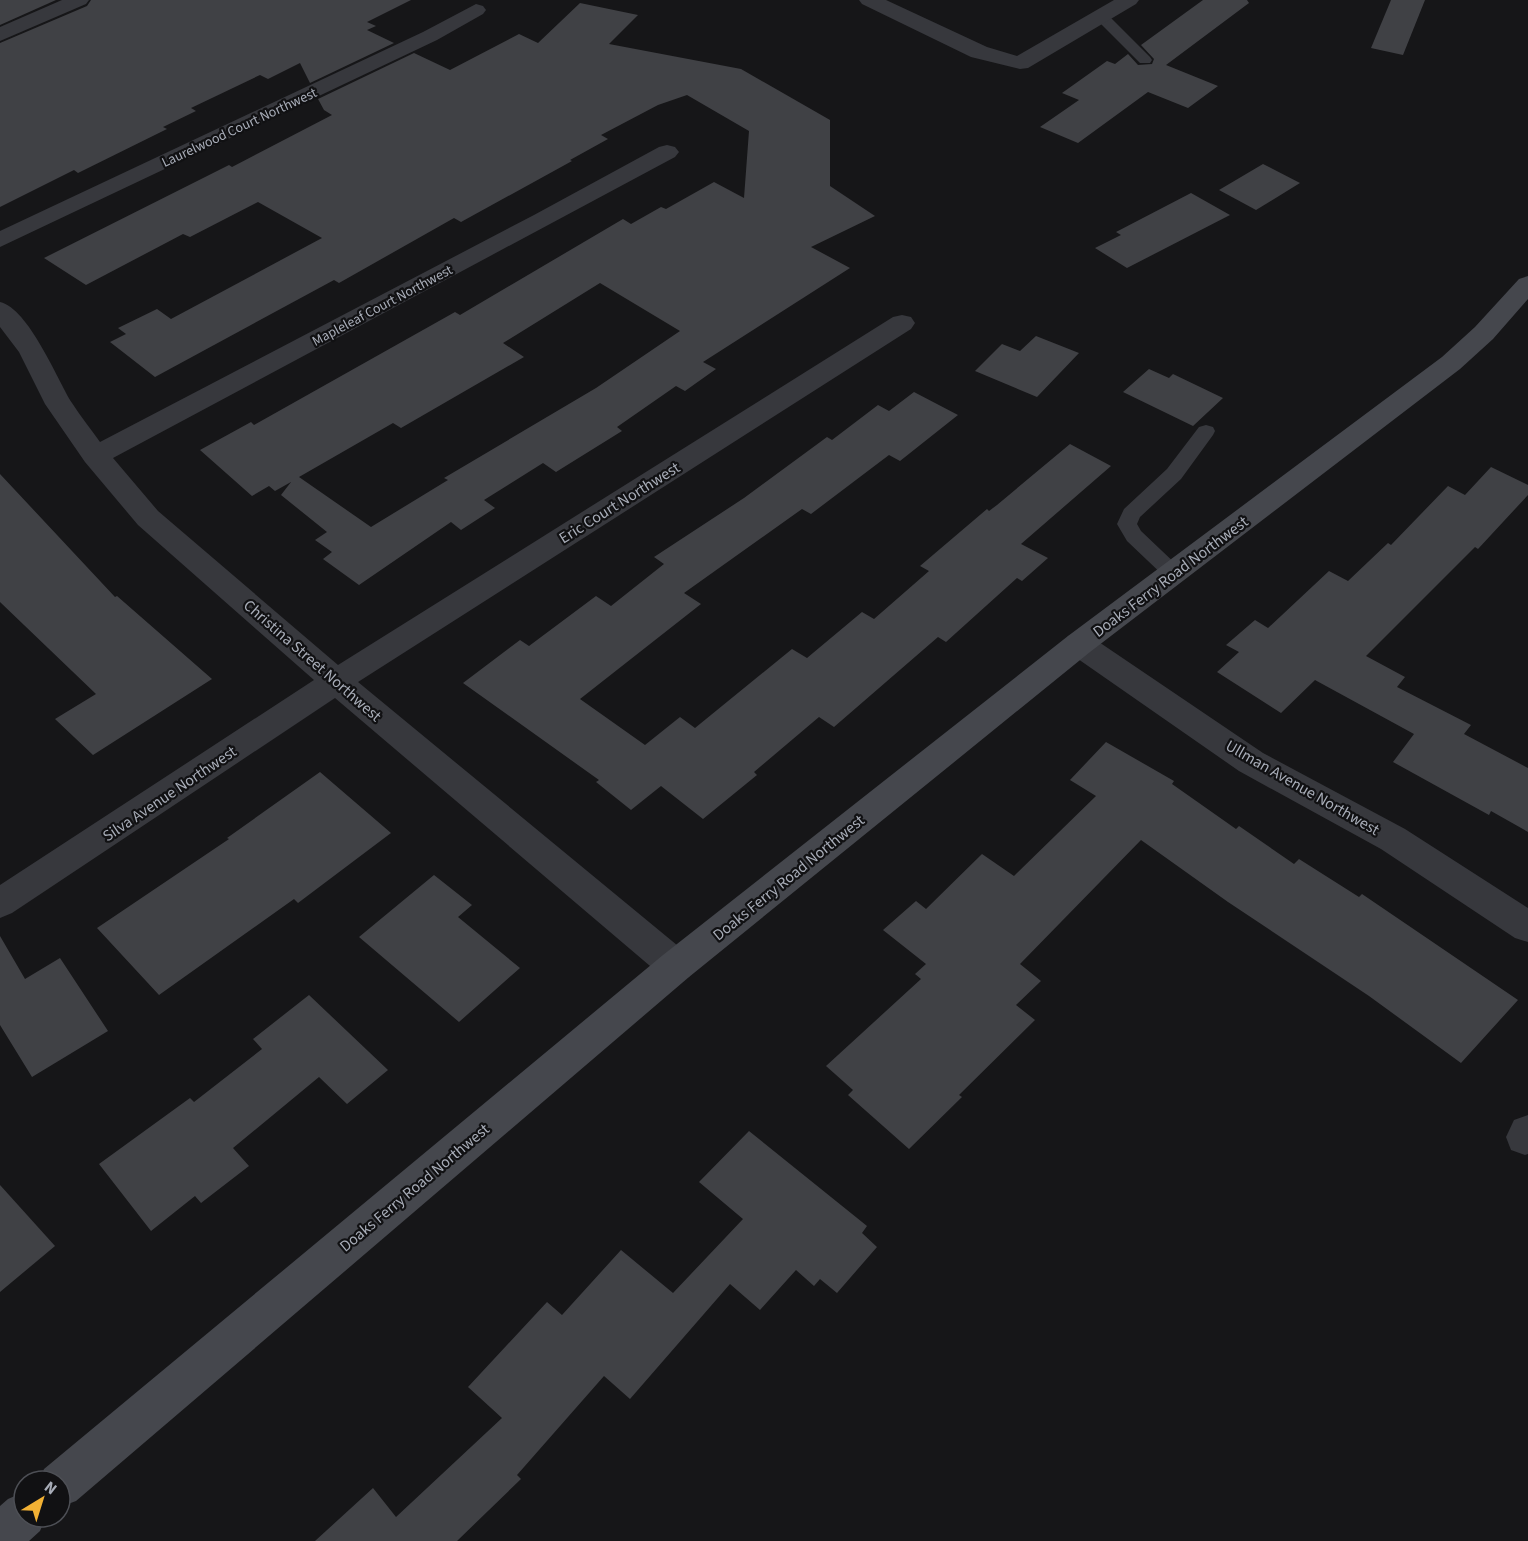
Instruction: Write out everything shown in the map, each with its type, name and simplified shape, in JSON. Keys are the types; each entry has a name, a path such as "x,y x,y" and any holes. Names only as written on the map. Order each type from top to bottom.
{"main road":[{"name":"Doaks Ferry Road Northwest","path":"72,1475 676,966 1079,644 1451,363 1484,333 1528,284"},
{"path":"0,1536 12,1526"}],"street":[{"path":"0,35 79,0"},
{"path":"869,0 979,52 1020,63 1129,0"},
{"name":"Laurelwood Court Northwest","path":"0,240 430,36 476,10"},
{"name":"Mapleleaf Court Northwest","path":"95,456 543,220 667,152"},
{"name":"Christina Street Northwest","path":"0,310 31,350 59,404 95,456 148,518 336,681 676,966"},
{"name":"Eric Court Northwest","path":"336,681 902,323"},
{"name":"Ullman Avenue Northwest","path":"1079,644 1251,762 1393,839 1528,927"},
{"name":"Silva Avenue Northwest","path":"0,903 336,681"}],"lane":[{"path":"1102,17 1145,60"},
{"path":"1174,574 1134,536 1127,524 1131,514 1174,474 1206,431"}],"building":[{"path":"0,0 56,0 0,25"},
{"path":"91,0 411,0 367,22 376,26 367,30 394,43 310,83 300,63 268,79 260,75 191,108 196,111 163,127 167,129 78,173 74,170 0,207 0,43 87,6"},
{"path":"1203,0 1247,0 1249,3 1166,65 1218,86 1188,108 1148,92 1078,143 1040,127 1079,100 1062,93 1107,61 1115,64 1128,54 1138,65 1152,64 1154,59 1141,45"},
{"path":"1391,0 1425,0 1403,55 1371,48"},
{"path":"580,3 638,15 609,44 741,69 830,120 830,186 875,216 811,247 850,268 703,362 716,369 685,391 676,386 617,427 622,431 556,472 543,463 484,500 495,508 461,530 451,522 359,585 323,559 332,552 315,540 327,532 281,495 291,482 275,491 269,486 252,496 200,450 251,422 254,425 455,312 460,315 623,219 631,224 661,207 666,209 714,182 744,198 749,131 687,95 658,105 601,135 608,139 570,160 572,161 461,222 454,218 339,283 334,280 155,377 110,342 126,334 118,328 157,309 171,319 322,238 258,202 190,237 183,234 86,285 44,258 229,165 232,167 332,115 324,110 318,99 414,53 450,70 519,34 538,43","holes":["600,283 680,331 596,388 444,478 448,480 371,527 299,477 393,423 401,428 524,357 503,343"]},
{"path":"1263,164 1300,183 1256,210 1219,190"},
{"path":"1191,193 1230,215 1127,268 1095,248 1121,235 1116,232"},
{"path":"1036,336 1079,353 1037,397 975,371 1002,344 1020,351"},
{"path":"1149,369 1169,378 1173,374 1223,398 1193,426 1123,392"},
{"path":"914,392 958,415 900,461 889,455 811,514 802,509 684,593 701,604 580,699 645,745 680,717 695,728 792,649 807,658 862,612 874,619 929,571 920,566 987,509 989,511 997,505 1070,444 1111,466 1021,544 1048,558 1022,581 1017,578 946,642 938,637 834,727 819,717 754,772 757,775 703,819 661,786 631,810 596,782 599,780 463,683 520,640 529,646 596,596 611,606 664,564 654,557 744,498 827,437 832,440 878,405 889,411"},
{"path":"1491,467 1528,485 1528,495 1478,549 1475,547 1366,656 1405,677 1397,687 1471,725 1464,734 1528,768 1528,832 1491,811 1489,815 1393,762 1414,734 1315,680 1281,713 1217,672 1239,652 1226,645 1255,620 1268,628 1329,571 1348,581 1388,543 1391,545 1448,486 1465,495"},
{"path":"0,474 115,597 117,596 212,679 93,755 55,719 96,694 0,602"},
{"path":"1106,742 1174,781 1172,784 1236,829 1239,826 1294,864 1299,859 1359,897 1362,894 1518,1000 1461,1063 1369,996 1228,902 1141,840 1020,964 1041,981 1016,1005 1035,1020 959,1095 962,1097 909,1149 848,1095 853,1090 826,1066 921,979 915,974 926,964 883,930 916,901 926,909 982,854 1014,876 1096,796 1070,780"},
{"path":"320,772 391,833 298,903 294,899 159,995 97,928 229,839 227,838"},
{"path":"434,875 472,905 458,917 520,968 459,1022 359,937"},
{"path":"0,936 25,979 60,958 108,1031 32,1077 0,1025"},
{"path":"309,995 388,1070 347,1104 319,1077 233,1148 249,1166 201,1203 195,1196 151,1231 99,1164 190,1098 194,1102 262,1049 253,1039"},
{"path":"749,1131 867,1226 862,1233 877,1247 837,1293 820,1279 814,1286 796,1270 760,1310 730,1284 630,1399 604,1376 517,1475 521,1479 457,1541 315,1541 373,1488 396,1517 502,1418 468,1387 547,1302 562,1315 621,1250 673,1293 743,1219 699,1182"},
{"path":"0,1185 55,1246 0,1292"}]}
